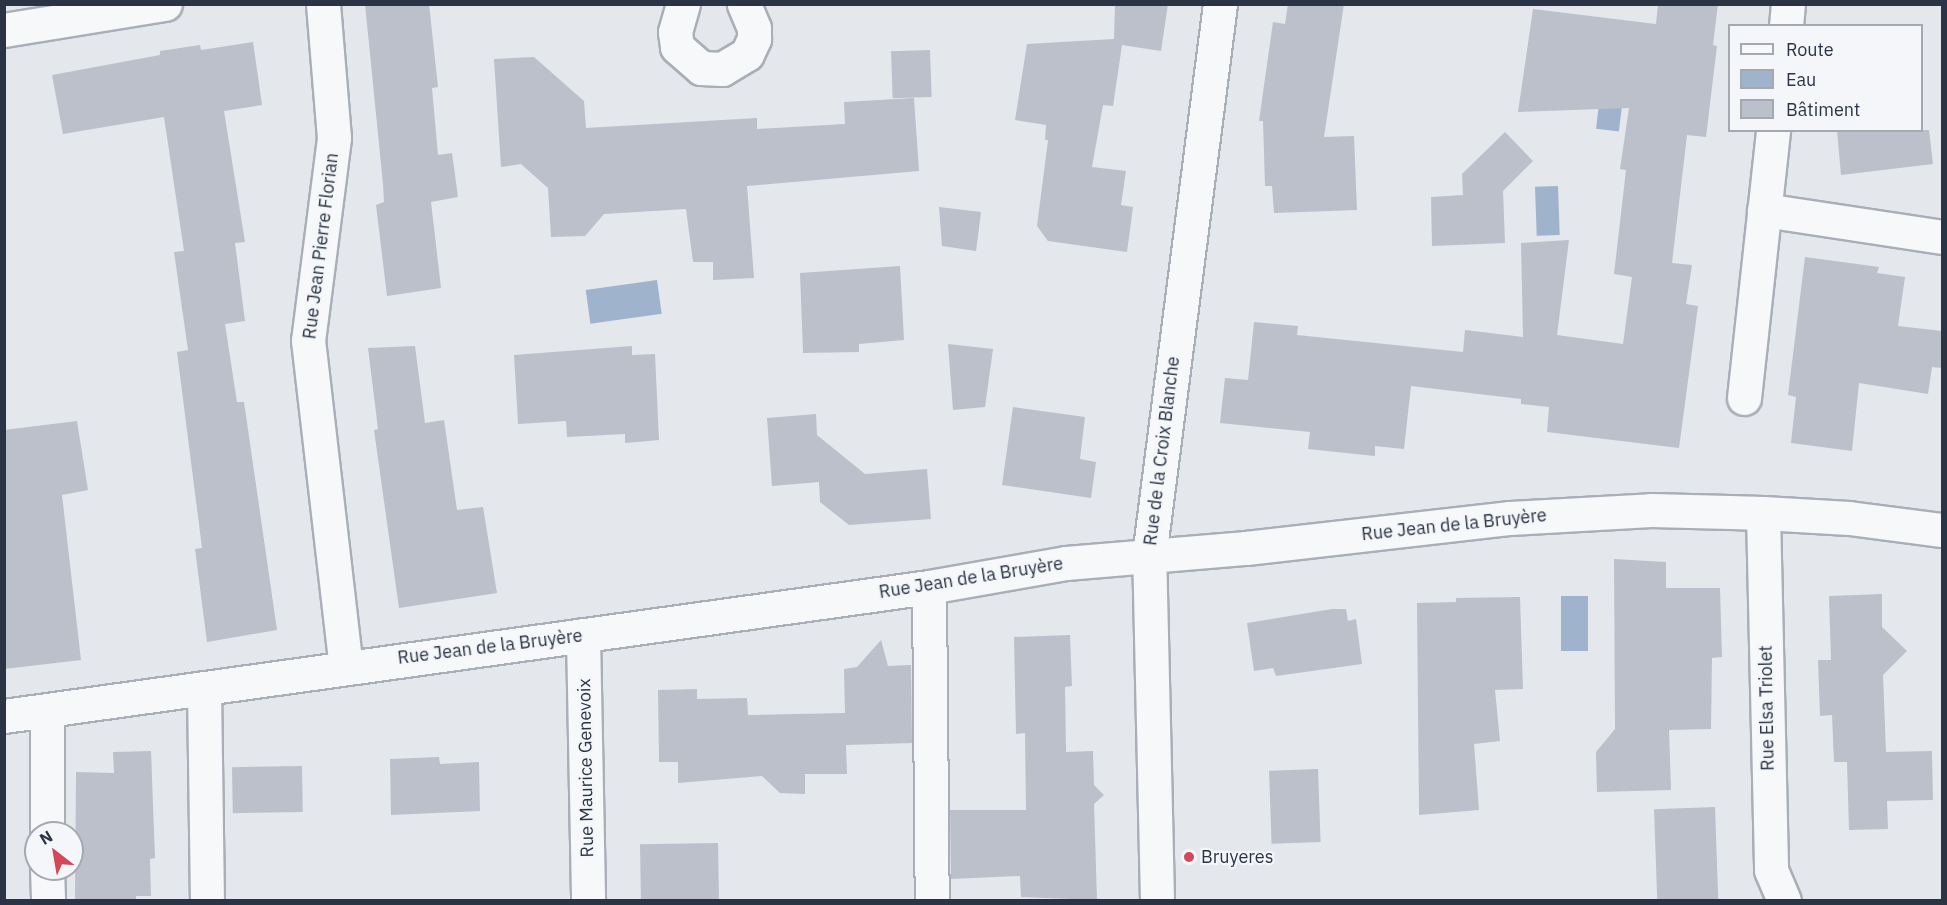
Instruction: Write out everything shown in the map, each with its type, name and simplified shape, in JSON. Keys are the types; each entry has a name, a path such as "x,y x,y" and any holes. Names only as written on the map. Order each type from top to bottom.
{"street":[{"path":"4,30 165,4"},
{"name":"Rue Jean Pierre Florian","path":"323,4 334,138 308,340 346,666"},
{"path":"683,4 675,32 677,47 701,68 722,69 747,54 754,39 754,28 744,4"},
{"name":"Rue de la Croix Blanche","path":"1157,900 1149,556 1220,4"},
{"path":"1786,24 1788,4"},
{"path":"1744,398 1773,132"},
{"path":"1764,210 1942,237"},
{"name":"Rue Jean de la Bruyère","path":"4,716 346,666 929,587 1066,563 1581,513 1762,513 1849,518 1942,530"},
{"name":"Rue Elsa Triolet","path":"1762,513 1771,870 1784,900"},
{"path":"929,587 932,900"},
{"name":"Rue Maurice Genevoix","path":"583,635 588,900"},
{"path":"204,688 207,900"},
{"path":"47,711 47,821"},
{"path":"47,881 48,900"}],"water":[{"path":"1602,80 1625,83 1619,131 1596,129"},
{"path":"1558,186 1560,235 1537,236 1535,187"},
{"path":"657,280 662,314 590,324 586,290"},
{"path":"1561,596 1588,596 1588,651 1561,651"}],"building":[{"path":"365,4 429,4 438,87 432,88 438,155 452,153 458,197 431,202 441,288 387,296 376,205 384,202 383,184"},
{"path":"1115,4 1168,4 1161,51 1122,45 1113,106 1103,105 1092,167 1126,171 1121,205 1133,207 1127,252 1048,241 1037,226 1048,140 1045,140 1046,125 1015,120 1027,44 1114,39"},
{"path":"1288,4 1344,4 1324,137 1354,136 1357,210 1274,213 1272,186 1265,186 1263,121 1259,121 1273,22 1285,24"},
{"path":"1658,4 1718,4 1713,45 1717,46 1706,137 1687,135 1672,263 1692,265 1686,304 1698,306 1679,448 1547,432 1549,407 1521,404 1521,399 1411,386 1404,449 1375,446 1375,456 1308,449 1310,432 1220,423 1225,378 1248,380 1254,322 1298,326 1297,335 1463,352 1465,330 1523,337 1521,243 1569,240 1557,335 1623,344 1632,277 1614,274 1626,170 1620,169 1629,108 1518,112 1533,9 1656,24"},
{"path":"253,42 262,105 224,111 245,242 235,243 245,321 225,324 237,402 244,402 277,630 207,642 195,549 202,548 177,352 188,350 174,252 184,251 164,117 63,134 52,75 160,55 160,51 200,45 201,50"},
{"path":"930,50 932,97 893,98 891,51"},
{"path":"534,57 584,101 586,128 757,118 757,129 845,124 844,102 914,98 919,171 747,186 754,278 713,280 713,262 693,262 686,209 604,214 585,236 551,237 548,188 521,164 501,167 494,59"},
{"path":"1923,130 1929,130 1933,164 1841,175 1837,132 1923,132"},
{"path":"1505,132 1533,161 1503,191 1505,243 1432,246 1431,197 1463,195 1462,174"},
{"path":"939,207 981,212 976,251 942,246"},
{"path":"1805,257 1879,267 1877,273 1905,277 1898,326 1942,331 1942,368 1932,367 1928,394 1859,383 1852,451 1791,443 1796,397 1788,395"},
{"path":"900,266 904,340 859,344 859,352 803,353 800,273"},
{"path":"948,344 993,349 985,407 953,410"},
{"path":"415,346 425,423 444,420 457,510 483,507 497,593 399,608 374,430 378,429 368,348"},
{"path":"632,346 632,355 655,354 659,440 625,443 625,434 567,437 566,421 518,424 514,355"},
{"path":"1013,407 1085,417 1080,459 1096,462 1091,498 1002,485"},
{"path":"816,414 817,435 865,474 927,469 931,519 849,525 820,502 819,482 772,486 767,418"},
{"path":"77,421 88,490 62,495 81,660 4,669 4,430"},
{"path":"1614,559 1666,562 1666,588 1720,588 1722,657 1712,658 1711,729 1669,730 1671,790 1597,792 1596,752 1615,729"},
{"path":"1882,594 1882,627 1907,651 1883,675 1886,752 1932,751 1933,800 1887,801 1888,829 1849,830 1847,762 1834,762 1832,715 1820,716 1818,660 1831,660 1829,596"},
{"path":"1520,597 1523,689 1495,690 1500,741 1474,744 1479,810 1419,815 1417,603 1456,602 1456,598"},
{"path":"1332,609 1346,609 1348,621 1356,619 1362,664 1276,676 1273,668 1254,671 1247,623"},
{"path":"1070,635 1072,686 1065,687 1066,752 1093,751 1094,785 1104,795 1094,804 1097,900 1021,897 1020,876 951,879 950,810 1026,810 1025,733 1016,734 1014,637"},
{"path":"881,640 888,666 911,665 912,743 846,745 847,774 805,774 805,794 780,793 762,776 678,783 678,762 659,762 658,690 697,689 697,699 747,698 748,715 845,713 844,669 857,667"},
{"path":"151,751 155,858 150,859 151,896 136,896 136,900 75,900 75,881 84,881 84,821 76,821 76,772 114,773 113,752"},
{"path":"439,757 440,764 479,762 480,811 391,815 390,759"},
{"path":"302,766 303,812 233,813 232,767"},
{"path":"1318,769 1321,842 1272,844 1269,771"},
{"path":"1715,807 1718,900 1657,900 1654,809"},
{"path":"718,843 719,900 641,900 640,844"}],"place":[{"name":"Bruyeres","path":"1189,857"}]}
